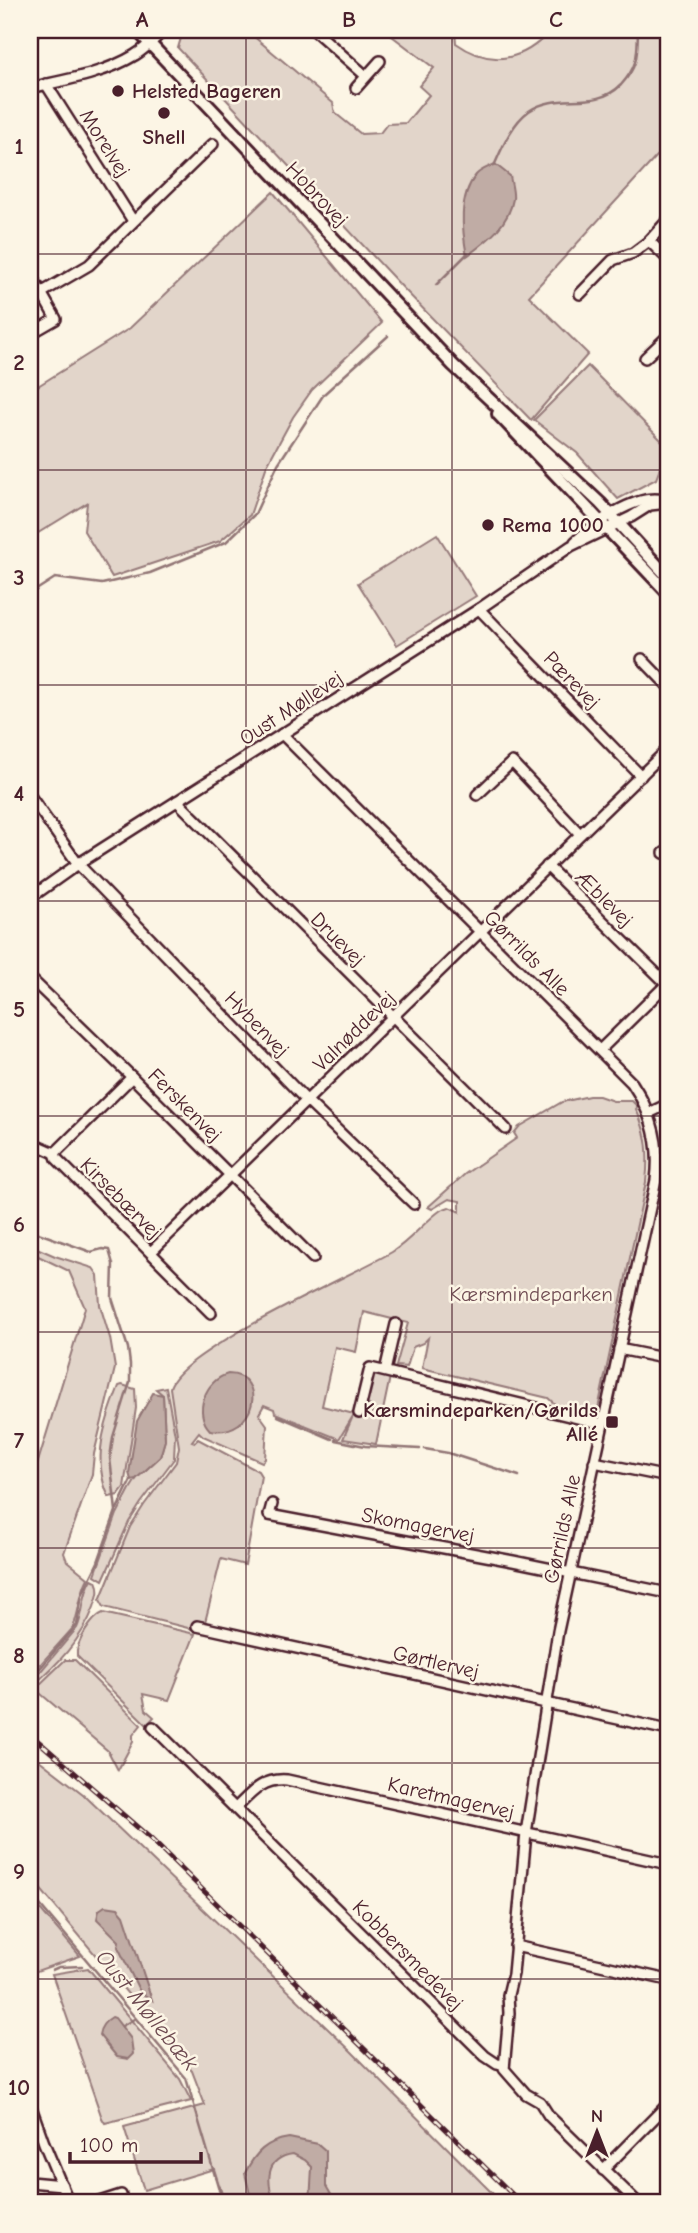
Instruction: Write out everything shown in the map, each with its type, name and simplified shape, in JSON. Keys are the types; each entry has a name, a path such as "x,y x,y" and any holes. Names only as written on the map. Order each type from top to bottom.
{"main road":[{"name":"Hobrovej","path":"137,30 668,593"},
{"name":"Hobrovej","path":"471,383 523,428 615,519 668,577"}],"street":[{"path":"30,89 100,70 136,55 164,30"},
{"path":"314,30 366,76"},
{"path":"356,88 380,61"},
{"name":"Morelvej","path":"46,84 133,221"},
{"path":"41,293 89,265 212,144"},
{"path":"580,294 613,260 633,253 649,241 668,220"},
{"path":"649,241 668,260"},
{"path":"30,273 56,319 30,334"},
{"path":"645,358 668,336"},
{"name":"Oust Møllevej","path":"30,898 78,864 478,609 571,546 588,530 650,505 668,502"},
{"name":"Pærevej","path":"478,609 641,776"},
{"path":"642,659 668,686"},
{"name":"Gørrilds Alle","path":"282,734 632,1083 649,1113 657,1147 657,1169 558,1631 526,1833 508,1995 504,2065"},
{"name":"Valnøddevej","path":"151,1252 668,749"},
{"path":"477,795 512,762 580,834"},
{"name":"Hybenvej","path":"30,796 78,864 307,1101 414,1204"},
{"name":"Druevej","path":"177,802 506,1129"},
{"name":"Æblevej","path":"547,866 668,983"},
{"name":"Ferskenvej","path":"30,978 313,1258"},
{"path":"600,1050 668,983"},
{"name":"Kirsebærvej","path":"132,1077 55,1153 57,1159 211,1313"},
{"path":"649,1113 668,1104"},
{"path":"30,1142 55,1153"},
{"path":"657,1169 668,1171"},
{"path":"384,1371 396,1324"},
{"path":"619,1349 668,1359"},
{"path":"359,1413 370,1368 603,1424"},
{"path":"594,1462 668,1477"},
{"name":"Skomagervej","path":"272,1504 270,1515 571,1573"},
{"path":"571,1573 668,1593"},
{"name":"Gørtlervej","path":"197,1626 668,1730"},
{"name":"Kobbersmedevej","path":"153,1727 485,2056 504,2065 508,2076 526,2094 540,2102 549,2116 638,2203"},
{"name":"Karetmagervej","path":"236,1808 266,1781 287,1780 668,1864"},
{"path":"515,1946 668,1980"},
{"path":"30,2104 69,2203"},
{"path":"603,2170 668,2104"},
{"path":"30,2182 62,2185"},
{"path":"96,2203 121,2195"}],"green space":[{"path":"193,30 246,30 333,103 335,113 361,134 380,133 387,124 406,123 429,95 419,86 434,68 384,30 455,30 456,43 469,51 494,58 530,49 551,30 668,30 668,144 529,296 588,354 531,420 178,48 181,38"},
{"path":"273,192 382,323 312,390 293,417 267,465 250,515 220,541 112,577 84,531 87,503 30,538 30,391 130,328"},
{"path":"588,366 668,447 656,479 618,499 577,453 534,420"},
{"path":"437,534 476,596 397,645 358,583"},
{"name":"Kærsmindeparken","path":"589,1096 613,1101 632,1101 638,1107 636,1109 643,1127 647,1153 646,1182 598,1409 590,1415 557,1406 548,1398 422,1368 428,1338 413,1347 407,1367 396,1366 408,1323 364,1312 356,1352 335,1347 322,1406 370,1418 373,1407 366,1404 373,1373 390,1377 376,1444 343,1439 353,1416 339,1439 275,1413 274,1409 264,1405 259,1414 267,1425 265,1459 262,1462 199,1432 192,1441 198,1439 258,1471 261,1476 245,1565 221,1559 205,1622 200,1621 196,1630 104,1607 100,1600 130,1527 176,1462 179,1447 170,1388 180,1373 234,1335 392,1252 441,1210 449,1207 460,1212 460,1201 449,1199 432,1209 428,1207 465,1174 517,1138 514,1133 519,1127 562,1102"},
{"path":"30,1245 93,1268 98,1275 100,1305 115,1368 94,1454 92,1474 64,1553 67,1561 88,1578 73,1628 30,1676 30,1488 85,1308 69,1271 30,1252"},
{"path":"119,1386 135,1389 136,1408 124,1487 118,1495 109,1497 101,1469 102,1441"},
{"path":"166,1387 175,1435 174,1459 129,1522 103,1580 95,1575 117,1514 137,1478 160,1457 165,1440 163,1395 156,1389"},
{"path":"92,1579 96,1581 98,1594 89,1619 59,1661 30,1688 30,1684 77,1628"},
{"path":"103,1613 195,1634 169,1700 143,1694 146,1710 154,1717 147,1725 77,1656 85,1632"},
{"path":"65,1660 75,1660 141,1725 133,1735 133,1742 118,1770 108,1751 35,1689"},
{"path":"30,1753 83,1794 351,2051 502,2203 225,2203 214,2169 144,2190 124,2127 205,2105 192,2071 38,1886 30,1871"},
{"path":"30,1897 80,1956 31,1973"},
{"path":"88,1968 180,2079 191,2101 105,2123 52,1974"}],"shaded area":[{"path":"495,164 510,176 513,196 510,209 496,232 467,256 463,225 466,193 478,173"},
{"path":"228,1374 240,1377 248,1384 252,1405 239,1424 226,1430 210,1430 202,1415 204,1398 213,1383"},
{"path":"153,1393 163,1395 165,1440 160,1457 136,1479 131,1480 129,1473 137,1421"},
{"path":"105,1906 118,1908 124,1915 152,2000 140,1992 118,1947 119,1941 97,1919 99,1910"},
{"path":"112,2017 131,2039 133,2054 128,2059 117,2057 99,2035 103,2024"},
{"path":"289,2138 318,2144 326,2151 326,2186 336,2203 310,2203 312,2167 293,2154 277,2160 272,2166 269,2179 274,2203 252,2203 245,2173 257,2154 268,2145"}],"waterway":[{"path":"494,166 513,129 529,111 552,102 599,97 611,93 621,85 634,65 638,30"},
{"path":"436,285 468,253"},
{"path":"30,594 55,578 102,584 150,573 226,542 255,514 278,464 324,394 388,336"},
{"name":"Oust Møllebæk","path":"30,1230 91,1252 109,1250 113,1264 112,1298 128,1348 130,1364 130,1382 113,1437 110,1458 116,1511 98,1562 82,1595 77,1625 30,1680"},
{"path":"278,1416 332,1439"},
{"path":"335,1440 365,1446 420,1449"},
{"path":"425,1449 448,1453 519,1476"},
{"path":"117,1509 131,1480"},
{"name":"Oust Møllebæk","path":"30,1893 186,2078 223,2203"},
{"path":"52,1970 82,1966"},
{"path":"122,2026 134,2019"}],"railway":[{"path":"30,1734 151,1839 521,2203"}],"place":[{"name":"Helsted Bageren","path":"118,91"},
{"name":"Shell","path":"164,113"},
{"name":"Rema 1000","path":"488,525"},
{"name":"Kærsmindeparken/Gørilds Allé","path":"612,1422"}]}
